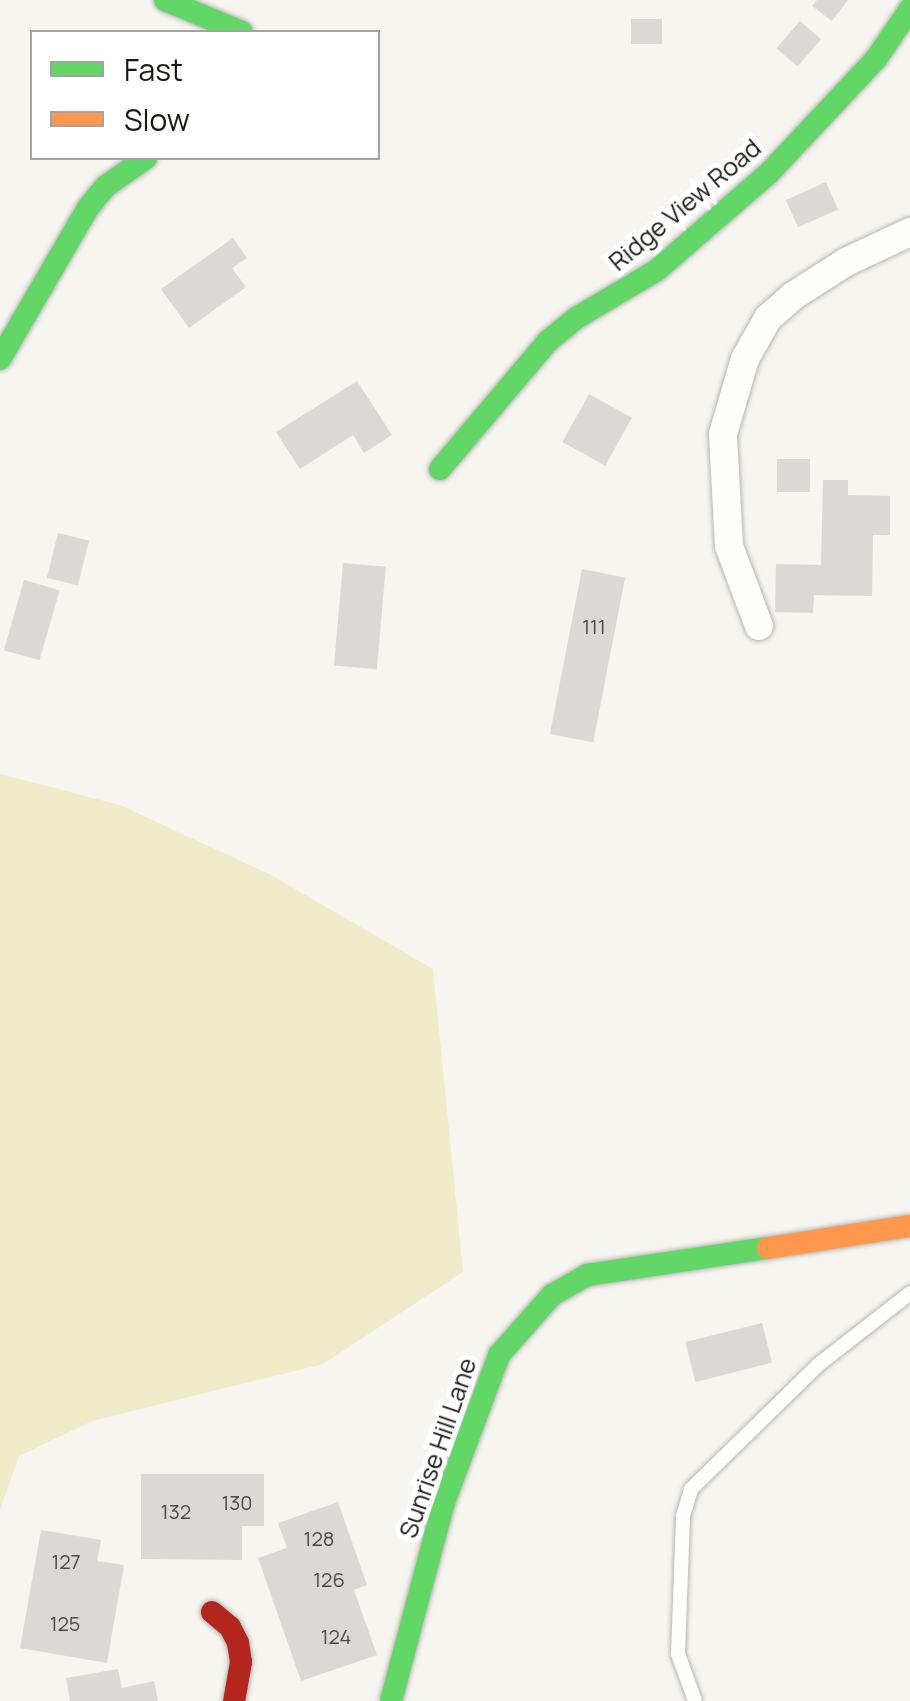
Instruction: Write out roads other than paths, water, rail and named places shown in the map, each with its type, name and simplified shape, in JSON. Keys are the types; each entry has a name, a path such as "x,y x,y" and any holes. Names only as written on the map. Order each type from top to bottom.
{"street":[{"path":"165,0 237,30"},
{"name":"Ridge View Road","path":"440,469 548,341 578,317 658,270 769,174 876,60 910,9"},
{"path":"0,359 88,208 106,186 143,160"},
{"path":"760,626 729,546 723,434 745,359 768,318 794,296 846,262 910,232"},
{"name":"Sunrise Hill Lane","path":"391,1701 443,1506 499,1355 552,1296 587,1275 910,1226"},
{"path":"212,1612 230,1627 238,1642 241,1662 234,1701"}],"lane":[{"path":"695,1701 678,1654 683,1516 691,1489 818,1365 910,1293"}]}
